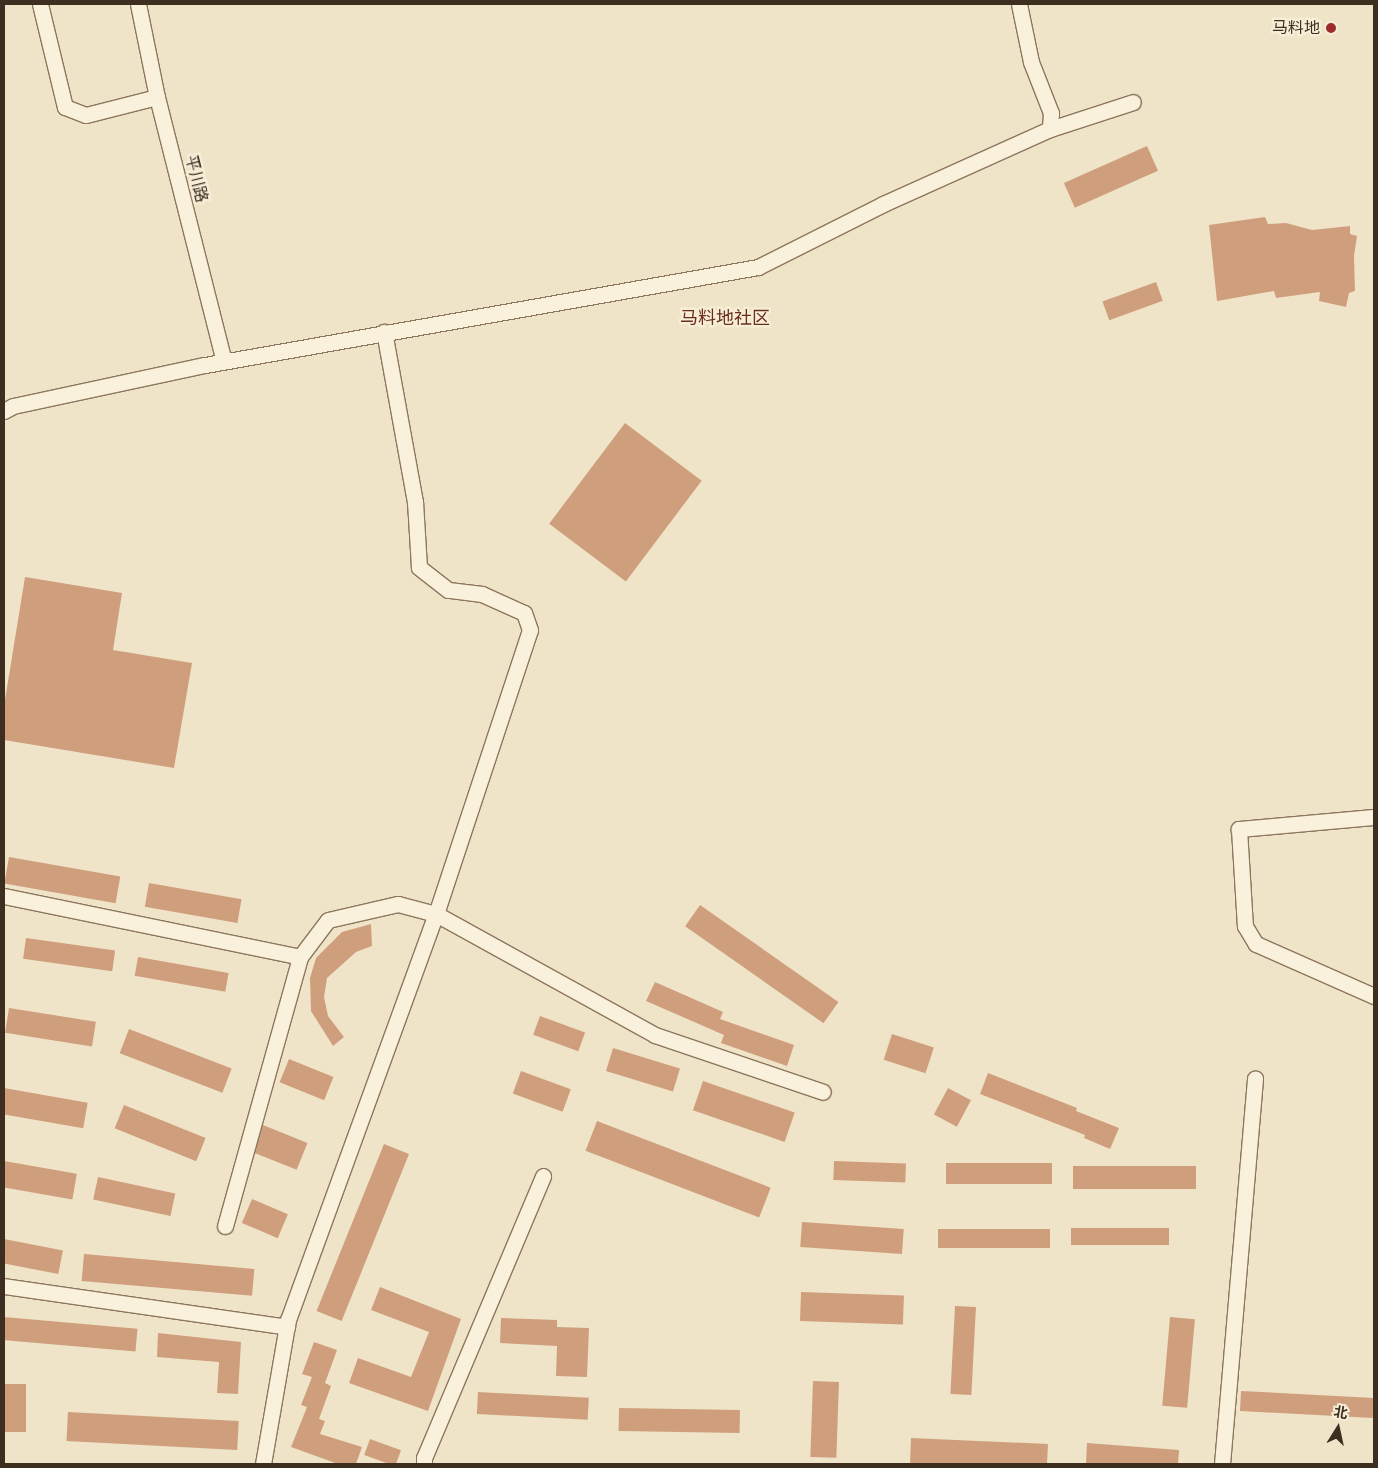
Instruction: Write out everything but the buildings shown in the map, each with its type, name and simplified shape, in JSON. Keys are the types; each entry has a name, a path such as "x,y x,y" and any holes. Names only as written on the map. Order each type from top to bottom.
{"street":[{"path":"40,4 65,107 86,114 157,97"},
{"name":"平川路","path":"138,4 157,97 224,362"},
{"path":"1019,4 1031,62 1051,113 1050,129"},
{"path":"4,411 13,406 224,362 384,332 758,267 883,204 1050,129 1133,102"},
{"path":"263,1464 287,1327 436,914 530,630 524,613 482,594 448,590 418,567 415,502 384,332"},
{"path":"1374,817 1239,829 1244,926 1256,944 1374,996"},
{"path":"4,896 300,957"},
{"path":"225,1226 300,957 328,920 398,904 436,914 655,1035 823,1092"},
{"path":"1222,1464 1255,1078"},
{"path":"424,1464 424,1458 544,1176"},
{"path":"4,1286 287,1327"}],"place":[{"name":"马料地","path":"1331,28"}],"district":[{"name":"马料地社区","path":"725,318"}]}
